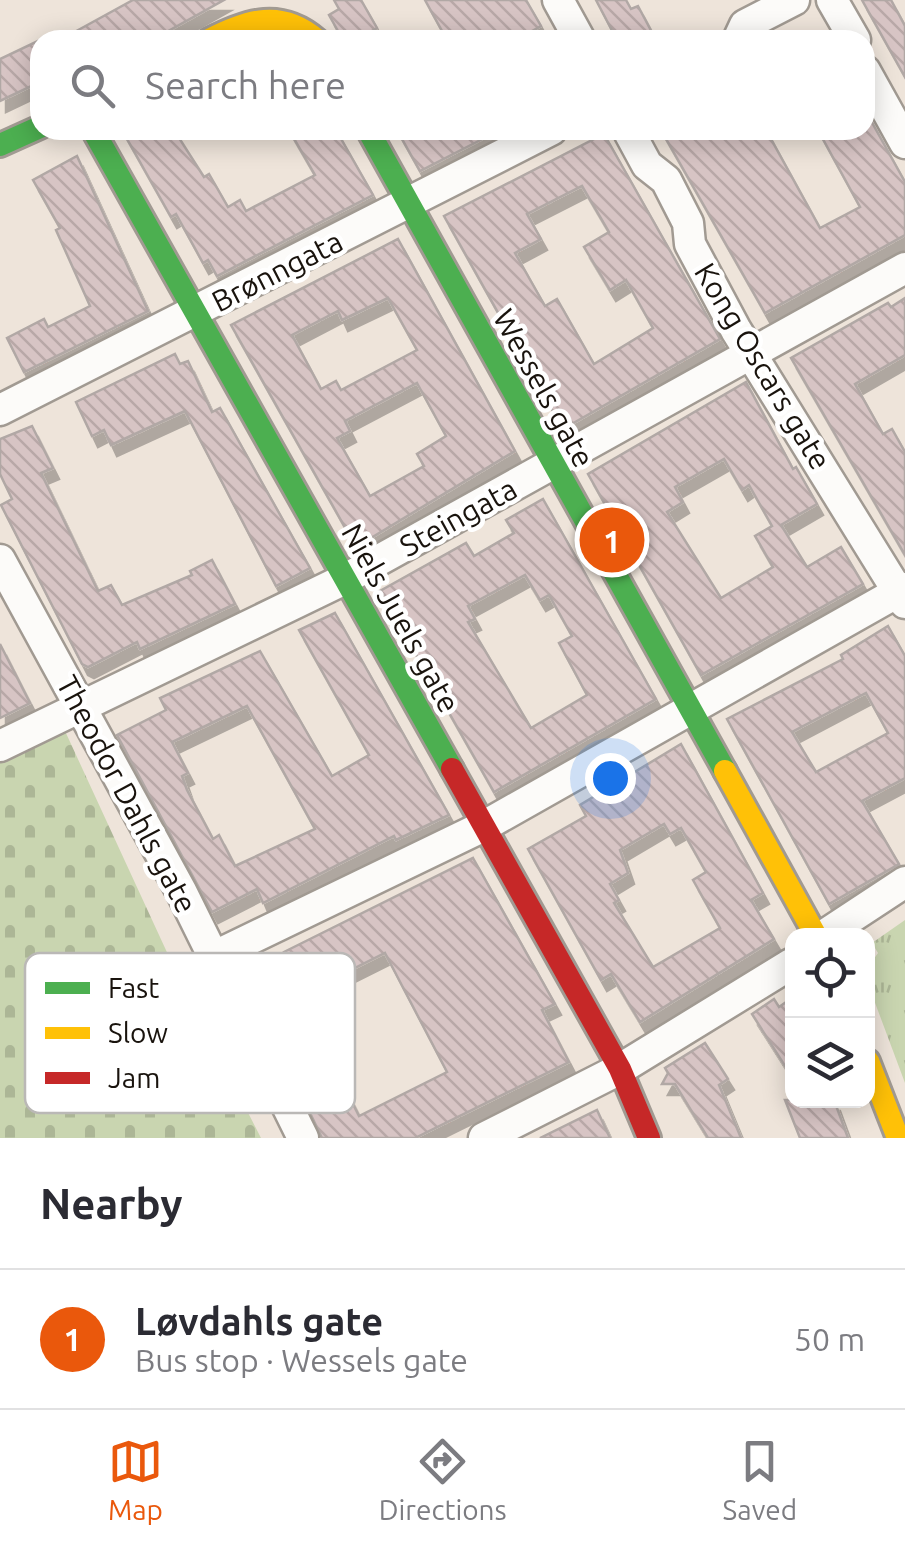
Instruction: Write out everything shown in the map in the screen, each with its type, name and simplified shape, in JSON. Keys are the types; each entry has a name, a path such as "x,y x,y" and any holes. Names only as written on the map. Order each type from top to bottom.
{"main road":[{"path":"230,30 250,20 291,10 308,30"},
{"path":"0,145 30,132"},
{"name":"Niels Juels gate","path":"99,140 620,1069 649,1138"},
{"name":"Wessels gate","path":"374,140 815,928"},
{"path":"875,1079 898,1138"}],"street":[{"path":"558,0 574,30"},
{"path":"743,30 794,0"},
{"path":"832,0 849,30"},
{"path":"875,89 905,142"},
{"name":"Brønngata","path":"0,410 533,140"},
{"name":"Kong Oscars gate","path":"633,140 647,165 666,180 688,222 690,244 736,330 903,594"},
{"name":"Steingata","path":"0,746 345,579 905,268"},
{"name":"Theodor Dahls gate","path":"0,560 211,953"},
{"path":"221,953 484,826 903,594"},
{"path":"832,928 905,882"},
{"path":"484,1138 620,1069 785,967"},
{"name":"Theodor Dahls gate","path":"291,1113 303,1138"}],"green space":[{"path":"65,731 167,953 25,953 25,1113 248,1113 261,1138 0,1138 0,763"},
{"path":"905,920 905,1083 875,1003 875,941"}],"building":[{"path":"133,0 224,0 170,30 78,30"},
{"path":"334,0 361,0 377,28 337,30 329,15 339,9"},
{"path":"425,0 526,0 541,26 534,30 442,30"},
{"path":"596,0 626,0 631,9 638,6 651,30 612,30"},
{"path":"862,0 891,0 905,26 905,77"},
{"path":"30,45 30,87 0,101 0,59"},
{"path":"875,128 905,182 905,235 765,313 667,140 772,140 820,228 860,207 823,140 875,140"},
{"path":"128,140 180,140 204,177 209,174 228,207 240,200 246,211 315,175 295,140 342,140 373,195 217,276 208,260 203,263 176,214 171,217"},
{"path":"403,140 480,140 420,171"},
{"path":"592,140 607,140 720,339 563,429 444,216","holes":["582,186 609,232 584,247 610,290 626,280 653,328 594,364 557,299 545,306 515,253 541,239 527,214"]},
{"path":"77,156 148,311 24,372 7,338 44,319 48,327 90,306 56,230 60,228 33,180"},
{"path":"398,239 515,451 356,547 231,325","holes":["388,298 417,350 341,390 336,381 321,389 292,335 338,311 342,320","417,383 446,436 417,454 424,466 370,496 337,438 350,431 345,421"]},
{"path":"905,298 905,355 855,384 883,434 892,429 905,452 905,555 791,358 888,303 891,307"},
{"path":"175,354 180,364 188,361 212,412 220,408 310,568 276,586 185,411 111,445 104,430 92,436 76,402"},
{"path":"746,382 793,469 796,467 817,504 781,525 807,567 841,547 863,584 701,675 588,474","holes":["724,459 742,490 749,485 772,526 755,536 773,567 721,598 667,512 683,502 675,487"]},
{"path":"32,426 53,468 41,473 98,591 111,585 122,605 192,575 190,571 212,560 235,604 140,649 137,642 88,667 82,664 1,505 12,499 0,474 0,439"},
{"path":"543,499 656,699 494,792 380,591 466,543 474,556 514,533 506,520","holes":["525,575 540,600 549,595 572,636 559,643 587,695 531,728 468,622 475,619 468,606"]},
{"path":"335,613 449,815 396,840 394,836 263,903 257,889 212,912 117,735 166,710 160,698 260,651 332,776 369,755 299,630","holes":["247,706 315,829 235,866 219,835 213,839 187,790 182,776 188,773 172,742"]},
{"path":"888,626 905,656 905,778 862,801 899,864 829,904 727,719 843,659 841,655","holes":["866,693 888,733 816,772 792,732"]},
{"path":"0,644 30,703 0,718"},
{"path":"681,744 763,893 751,900 774,939 640,1022 611,974 601,980 528,849 586,816 580,805","holes":["664,824 670,834 681,828 706,872 693,880 720,928 653,967 614,903 619,900 610,884 628,873 620,850"]},
{"path":"473,858 555,1004 542,1010 569,1062 415,1138 322,1138 310,1113 355,1113 355,1108 359,1116 447,1072 385,953 355,968 355,953 284,953"},
{"path":"774,999 779,1007 785,1003 785,1066 752,1014"},
{"path":"705,1043 728,1079 719,1085 741,1138 708,1138 675,1084 662,1084 668,1073 665,1068"},
{"path":"788,1108 837,1108 848,1138 800,1138"},
{"path":"597,1110 610,1138 540,1138"}],"traffic: fast":[{"path":"0,145 30,132"},
{"path":"99,140 452,769"},
{"path":"374,140 725,771"}],"traffic: slow":[{"path":"231,30 264,21 304,30"},
{"path":"725,771 812,928"},
{"path":"875,1079 898,1138"}],"traffic: jam":[{"path":"452,769 620,1069 649,1138"}],"place":[{"name":"Løvdahls gate","path":"612,540"}]}
